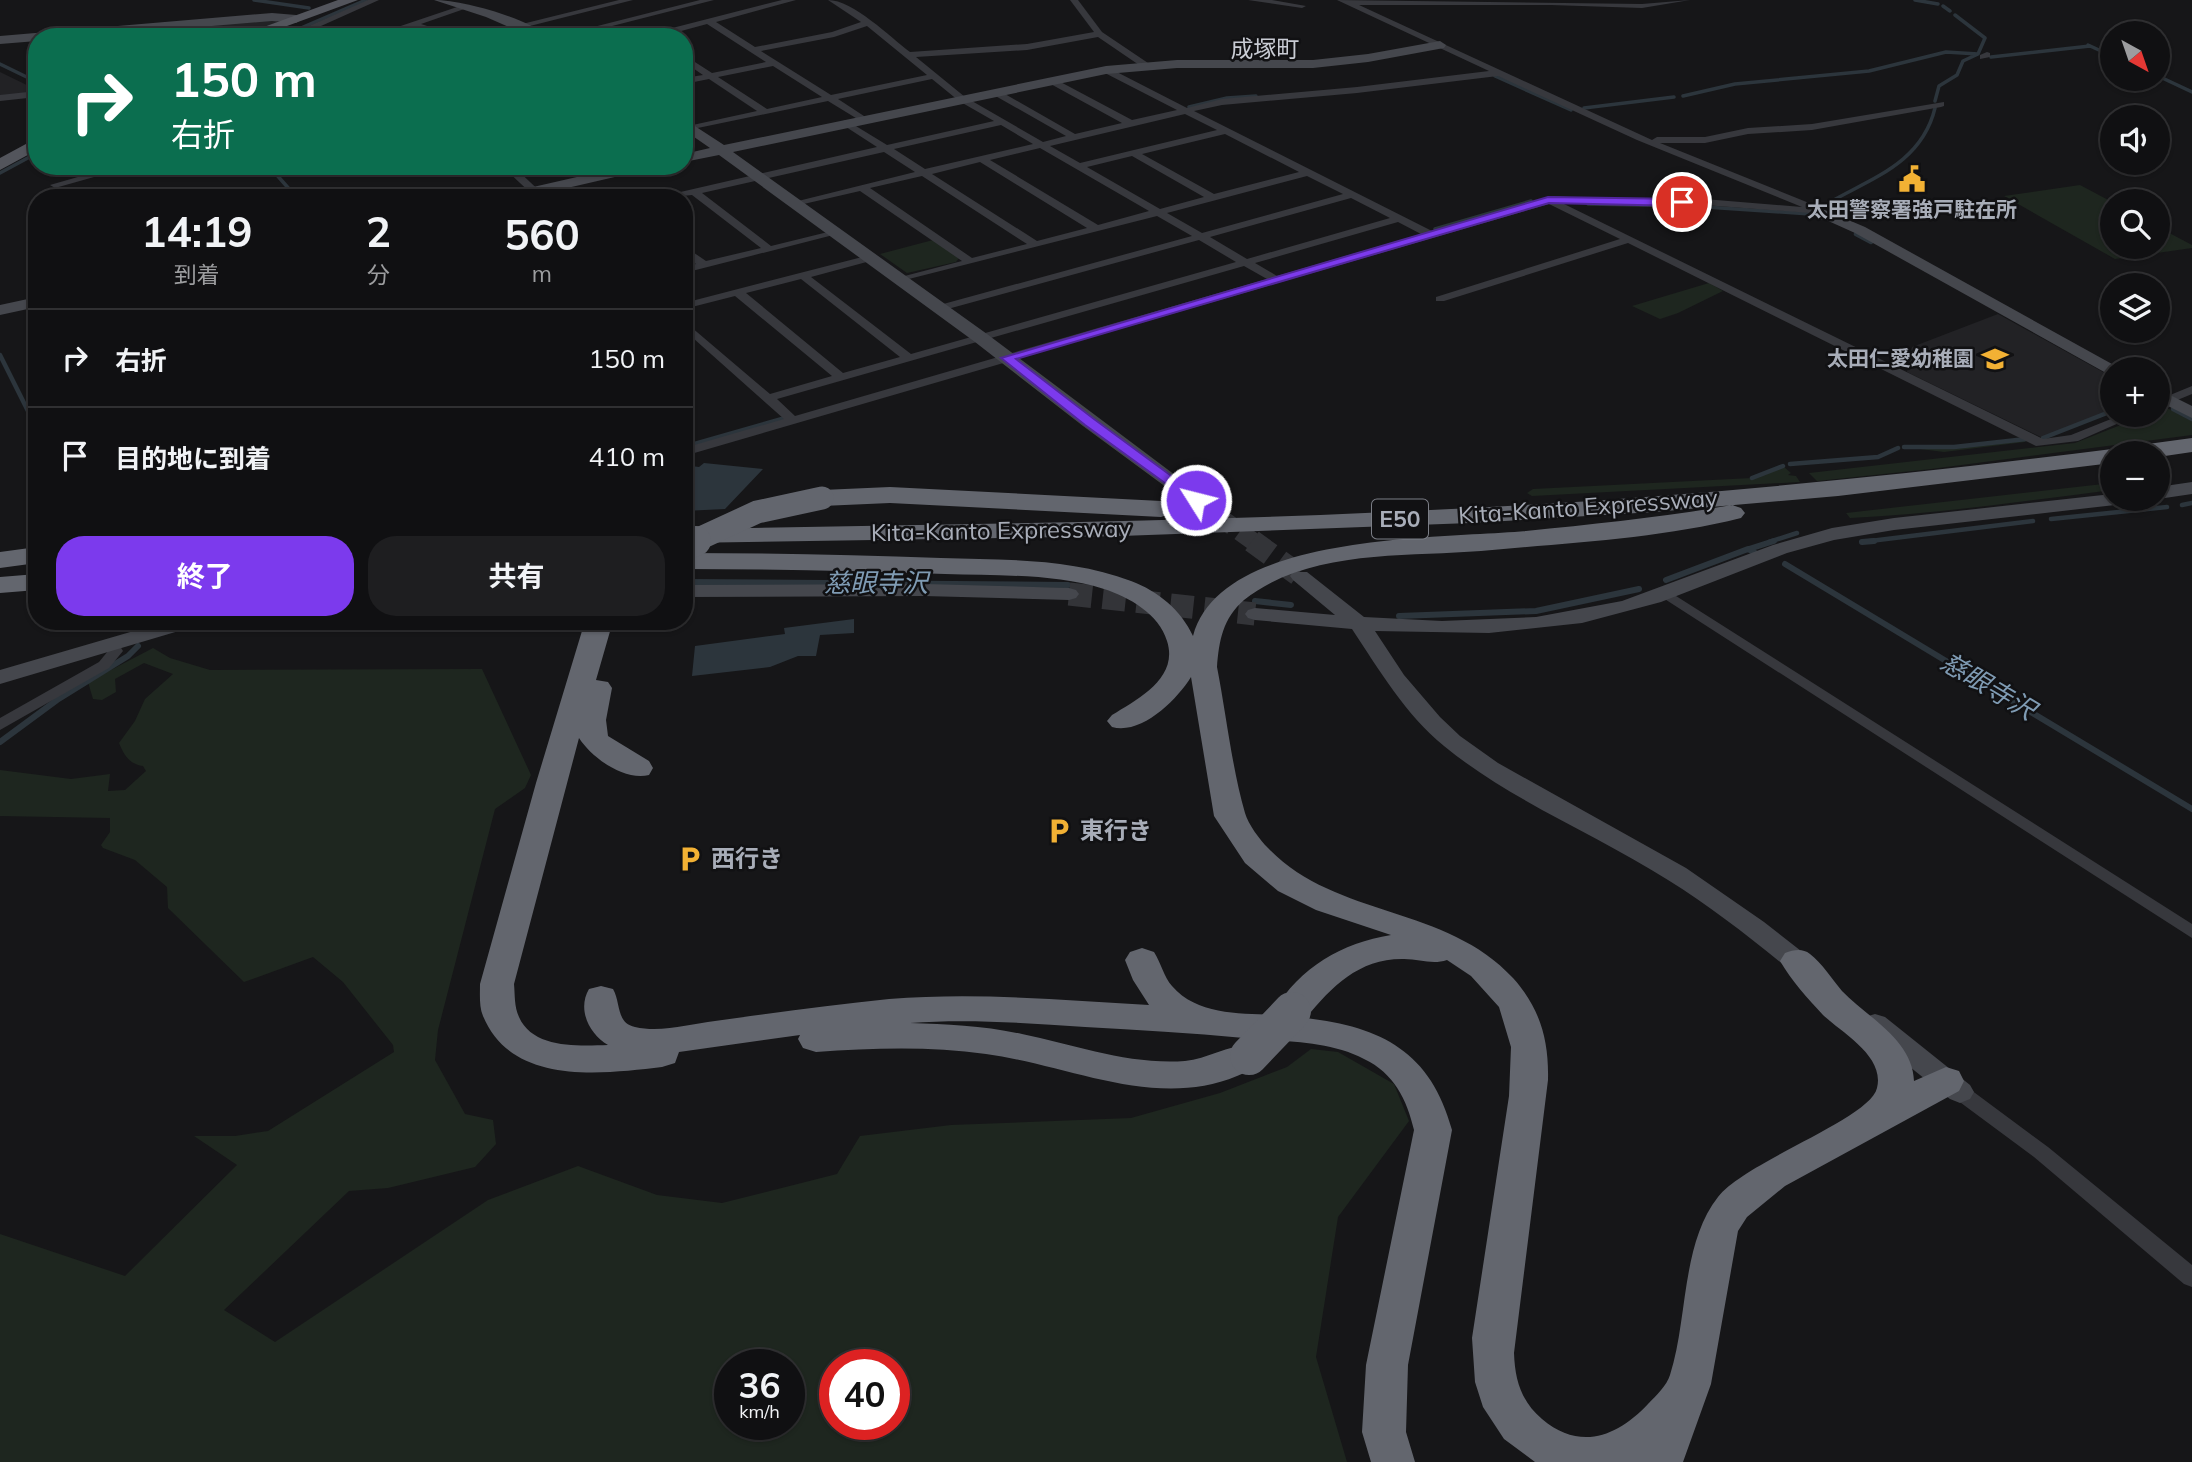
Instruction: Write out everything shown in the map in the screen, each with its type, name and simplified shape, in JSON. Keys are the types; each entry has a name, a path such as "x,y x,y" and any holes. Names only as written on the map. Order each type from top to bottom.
{"highway":[{"path":"2170,448 2192,445"},
{"name":"Kita-Kanto Expressway","path":"693,537 1282,524 1524,512 1791,493 2100,457"},
{"path":"2170,464 2192,461"},
{"name":"Kita-Kanto Expressway","path":"693,552 1023,548 1365,536 1732,513 1848,503 2100,473"},
{"path":"693,542 757,512 822,498 891,495 1070,506 1253,512 1434,508 1524,512"},
{"path":"1690,1384 1648,1440 1613,1459 1591,1461 1549,1448 1528,1434 1511,1417 1500,1396 1492,1348 1531,1075 1530,1048 1525,1024 1504,986 1485,968 1447,944 1344,909 1297,889 1275,874 1251,850 1239,835 1230,816 1203,667 1207,629 1227,601 1244,588 1282,571 1325,559 1370,552 1643,527 1732,513"},
{"path":"0,561 28,556"},
{"path":"693,561 835,562 980,568 1059,573 1112,583 1140,595 1160,608 1177,630 1183,648 1180,666 1172,683 1145,708 1122,721"},
{"path":"0,570 28,568"},
{"path":"0,585 28,583"},
{"path":"606,630 551,783 497,984 495,1003 508,1034 523,1045 543,1054 589,1060 818,1039 894,1036 950,1038 1032,1049 1151,1076 1181,1077 1228,1068 1249,1056 1265,1042 1324,974 1342,961 1360,953 1385,948 1429,950 1455,958 1504,986"},
{"path":"607,630 589,727 594,739 604,748 638,768"},
{"path":"1142,960 1153,988 1164,1001 1181,1011 1219,1023"},
{"path":"1797,961 1838,1009 1870,1034 1893,1066 1895,1085 1891,1100 1868,1123"},
{"path":"601,998 600,1012 604,1023 630,1040 668,1039 866,1014 963,1007 1219,1023 1333,1034 1379,1050 1396,1062 1419,1089 1433,1130 1387,1364 1383,1404 1384,1432 1393,1462"},
{"path":"1661,1462 1690,1384 1719,1228 1733,1206 1770,1175 1868,1123 1953,1086"}],"main road":[{"path":"270,28 351,0"},
{"path":"0,165 28,148"}],"street":[{"path":"308,28 375,0"},
{"path":"440,0 524,28"},
{"path":"512,28 629,0"},
{"path":"595,28 709,0"},
{"path":"681,28 792,0"},
{"path":"832,0 868,23 962,99 1276,280"},
{"path":"1074,0 1099,34 1145,65"},
{"path":"1252,0 1302,6"},
{"path":"1345,2 1560,2 1642,6 1686,0"},
{"path":"1345,2 1648,141 1860,230 2100,362"},
{"path":"603,6 632,19"},
{"path":"687,6 725,17"},
{"path":"399,28 466,7"},
{"path":"142,28 272,17 296,19"},
{"path":"708,21 864,120"},
{"path":"754,50 834,34 868,23"},
{"path":"411,24 425,28"},
{"path":"312,26 319,28"},
{"path":"908,55 1027,47 1099,34"},
{"path":"0,40 28,38"},
{"path":"693,156 1106,70 1145,65 1321,64 1375,58 1440,45"},
{"path":"693,79 774,63"},
{"path":"693,64 765,112"},
{"path":"1106,70 1431,235"},
{"path":"795,203 1232,100 1357,90 1498,73"},
{"path":"693,124 765,112 933,76"},
{"path":"1050,80 1130,123"},
{"path":"995,92 1074,136"},
{"path":"0,98 28,94"},
{"path":"1648,141 1705,140 1748,131 1812,127 1941,104"},
{"path":"694,192 1002,122"},
{"path":"846,123 1036,245"},
{"path":"693,129 981,338 1196,500"},
{"path":"1079,166 1226,131"},
{"path":"1133,153 1213,198"},
{"path":"982,159 1097,229"},
{"path":"901,280 1307,173"},
{"path":"55,185 93,175"},
{"path":"517,175 532,189"},
{"path":"555,189 606,175"},
{"path":"862,187 971,262"},
{"path":"694,192 769,249"},
{"path":"940,308 1352,195"},
{"path":"693,449 1548,200 1704,202 1820,212"},
{"path":"1548,200 2041,443 2074,438 2101,427"},
{"path":"768,398 1399,219"},
{"path":"693,268 836,233"},
{"path":"1440,299 1627,240"},
{"path":"693,256 704,265"},
{"path":"693,304 870,258"},
{"path":"802,275 909,358"},
{"path":"737,292 840,377"},
{"path":"0,310 28,304"},
{"path":"693,332 793,420"},
{"path":"2170,396 2192,390"},
{"path":"2170,403 2192,413"},
{"path":"2170,492 2192,488"},
{"path":"1255,614 1360,625 1455,628 1537,622 1605,611 1665,593 1771,552 1833,534 1893,524 2100,501"},
{"path":"1300,576 1360,625 1396,679 1432,722 1452,741 1490,768 1677,874 1755,928 1953,1086 2041,1152 2192,1278"},
{"path":"693,591 923,590 1069,594"},
{"path":"1665,593 2192,932"},
{"path":"0,677 161,630"},
{"path":"0,725 104,665 116,650 112,644"}],"shaded area":[{"path":"275,20 278,22 260,28 169,27"},
{"path":"0,72 28,86 28,93 0,97"},
{"path":"2080,185 2100,196 2100,250 2004,196"},
{"path":"2170,233 2192,245 2192,248 2170,251"},
{"path":"933,240 959,258 956,262 907,273 880,254"},
{"path":"1709,283 1723,291 1660,319 1632,306"},
{"name":"太田仁愛幼稚園","path":"1998,314 2100,370 2100,416 2043,438 1907,372 1912,347"},
{"path":"2170,410 2192,421 2192,435 2146,441 2100,441 2100,447 1817,481 1809,473 2075,443 2116,427 2170,427"},
{"path":"2026,439 2025,442 1944,452 1904,447 1954,447"},
{"path":"704,463 763,469 725,509 693,511 693,466 699,467"},
{"path":"1783,466 1791,473 1788,475 1796,476 1800,482 1532,496 1527,493 1533,489 1752,478"},
{"path":"2100,484 2100,492 1981,507 1850,518 1846,513"},
{"path":"854,619 854,633 820,635 816,656 798,656 770,667 692,676 695,646 785,634 784,628"},
{"path":"153,648 170,658 210,670 482,669 531,775 525,788 495,809 438,1030 435,1060 465,1114 493,1120 496,1144 475,1167 388,1188 349,1191 224,1310 275,1342 488,1200 578,1166 657,1195 722,1203 837,1174 860,1136 951,1125 1131,1118 1220,1093 1287,1067 1311,1049 1338,1052 1394,1084 1409,1121 1338,1217 1316,1357 1347,1462 0,1462 0,1234 125,1276 237,1165 194,1136 235,1136 268,1131 394,1052 393,1045 343,982 313,957 244,982 168,908 167,887 135,860 103,848 101,845 110,832 110,818 0,816 0,770 71,779 110,774 108,791 125,790 146,771 143,766 128,758 119,743 135,721 145,699 173,674 144,663 115,679 116,692 102,700 93,699 88,682"}],"waterway":[{"path":"254,0 309,8"},
{"path":"301,28 366,0"},
{"path":"1915,0 1938,4"},
{"path":"1943,6 1950,11"},
{"path":"1955,15 1985,38 1978,54"},
{"path":"2088,45 2100,50"},
{"path":"1991,57 2090,46"},
{"path":"1683,96 1735,84 1869,71 1946,52 1978,54"},
{"path":"1935,101 1939,86 1957,75 1963,61 1978,54"},
{"path":"0,64 28,78"},
{"path":"1495,76 1571,110"},
{"path":"2170,82 2192,92"},
{"path":"1189,107 1227,98 1256,96"},
{"path":"1584,108 1674,97"},
{"path":"1812,213 1902,160 1916,146 1927,129 1935,108"},
{"path":"0,173 28,158"},
{"path":"277,175 289,189"},
{"path":"1435,229 1531,201"},
{"path":"1588,204 1691,206 1810,214 1822,218"},
{"path":"1860,236 1856,234 1871,242"},
{"path":"0,355 28,411"},
{"path":"2173,409 2192,419"},
{"path":"2043,438 2100,416"},
{"path":"693,444 782,419"},
{"path":"1904,447 1954,447 2026,439"},
{"path":"1790,464 1878,457 1898,448"},
{"path":"1752,478 1783,466"},
{"path":"2182,505 2192,503"},
{"path":"2051,519 2128,511"},
{"path":"1874,541 1862,542 2033,521"},
{"path":"1769,542 1797,533"},
{"path":"1749,549 1774,541"},
{"name":"慈眼寺沢","path":"1666,580 1748,549 1754,552"},
{"name":"慈眼寺沢","path":"1785,564 2192,809"},
{"name":"慈眼寺沢","path":"693,582 1068,585"},
{"name":"慈眼寺沢","path":"1399,616 1536,611 1639,589"},
{"name":"慈眼寺沢","path":"1255,601 1291,605"},
{"path":"0,742 57,700 128,656 138,646"}],"tunnel":[{"path":"1196,500 1254,542"},
{"path":"1252,541 1300,576"},
{"path":"1069,594 1255,614"}],"place":[{"name":"太田警察署強戸駐在所","path":"1912,179"},
{"name":"太田仁愛幼稚園","path":"1995,359"},
{"name":"東行き","path":"1059,831"},
{"name":"西行き","path":"690,859"}],"district":[{"name":"成塚町","path":"1265,49"}],"route":[{"path":"1196,500 1007,358 1548,200 1682,202"}]}
